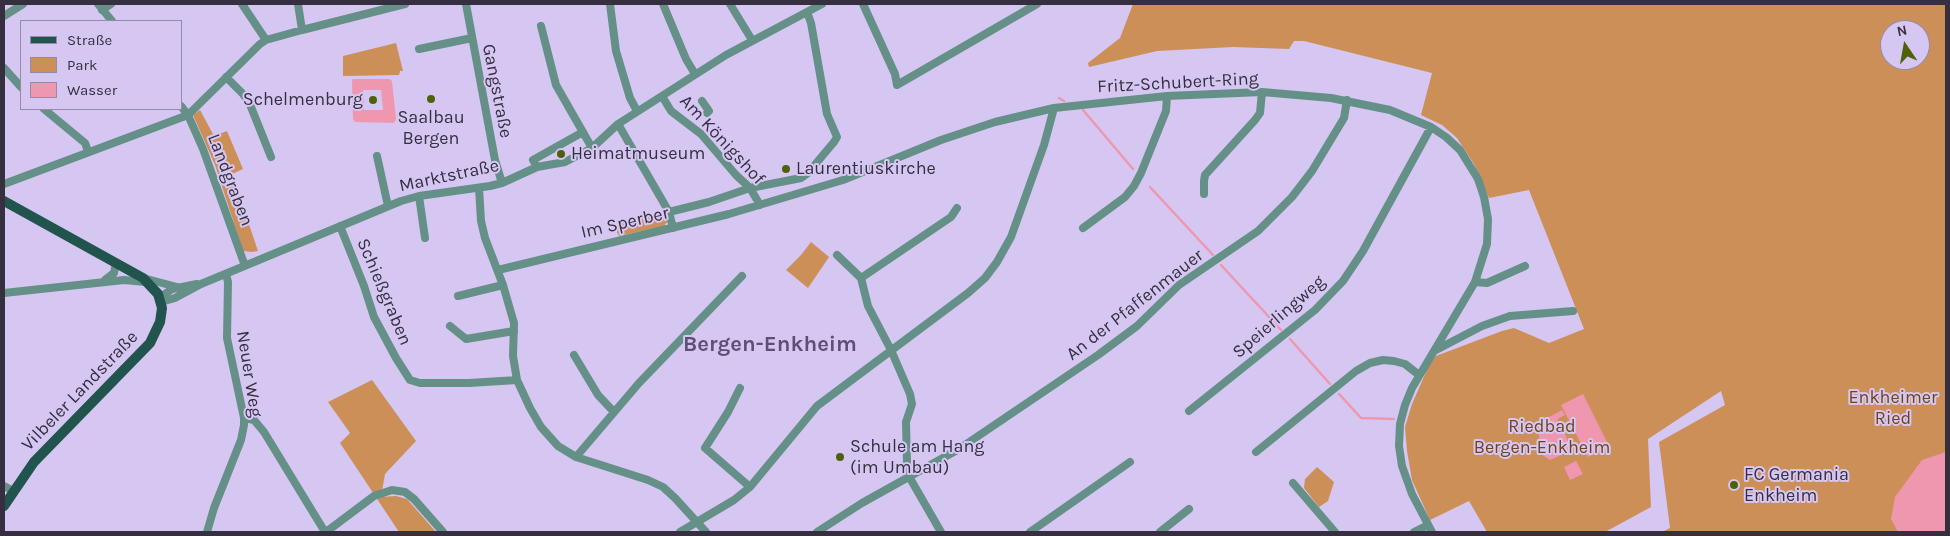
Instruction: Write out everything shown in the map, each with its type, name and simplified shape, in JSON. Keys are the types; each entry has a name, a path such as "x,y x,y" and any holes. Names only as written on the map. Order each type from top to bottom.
{"main road":[{"path":"4,201 146,281 158,294 161,302"},
{"name":"Vilbeler Landstraße","path":"4,506 8,489 150,343 161,318 161,302"}],"street":[{"path":"4,16 23,4"},
{"path":"111,20 100,7 112,4"},
{"path":"242,4 266,40"},
{"path":"298,4 302,30"},
{"path":"4,184 188,114 266,40 405,4"},
{"name":"Gangstraße","path":"466,4 495,160 502,183"},
{"path":"610,4 616,51 630,98 637,111"},
{"path":"663,4 686,59 695,74"},
{"path":"730,4 752,40"},
{"name":"Marktstraße","path":"161,302 175,298 201,284 388,206 419,196 502,183 537,167 565,162 592,148 618,124 695,74 752,40 822,4"},
{"path":"862,4 895,74 897,84 1038,4"},
{"name":"Im Sperber","path":"669,212 709,202 750,188 801,178 808,174 837,137 827,114 811,23 807,12"},
{"path":"542,26 556,85 592,148"},
{"path":"419,49 472,38"},
{"path":"4,68 20,86"},
{"path":"226,77 249,102 272,156"},
{"path":"1204,194 1205,175 1260,113 1262,92"},
{"name":"Fritz-Schubert-Ring","path":"760,205 843,180 910,152 1010,117 1054,108 1167,96 1262,92 1347,100 1398,112 1430,127 1446,137 1465,157 1474,172 1484,197 1488,219 1487,244 1475,282 1419,375 1405,405 1400,424 1399,446 1402,466 1407,483 1430,529"},
{"name":"Am Königshof","path":"662,96 672,111 701,134 736,175 750,188 760,205"},
{"path":"1083,228 1125,197 1134,186 1166,111 1167,96"},
{"name":"An der Pfaffenmauer","path":"817,532 862,503 959,449 1109,347 1137,326 1179,285 1258,231 1292,197 1312,171 1344,118 1347,100"},
{"name":"Am Königshof","path":"702,101 709,111 708,113"},
{"name":"Landgraben","path":"182,107 188,114 218,186 245,266"},
{"path":"680,532 734,500 750,487 812,410 968,293 985,278 997,262 1011,237 1044,145 1054,108"},
{"path":"45,110 85,143 88,151"},
{"path":"618,124 669,212 673,228"},
{"name":"Speierlingweg","path":"1189,411 1315,310 1342,281 1364,251 1430,127"},
{"path":"537,167 533,160 583,132"},
{"path":"377,156 388,206"},
{"path":"479,188 481,221 485,238 498,270 510,309 514,331 513,356 517,380 530,408 542,427 558,446 576,457 656,483 676,498 706,532"},
{"path":"419,196 425,238"},
{"name":"Im Sperber","path":"498,270 760,205"},
{"path":"861,278 951,217 957,208"},
{"name":"Schießgraben","path":"340,226 374,317 410,380 420,383 469,383 517,380"},
{"path":"838,255 861,278 868,306 891,350 911,399 906,422 907,464 914,486 941,532"},
{"path":"98,282 107,280 112,276 116,269 116,263"},
{"path":"1475,282 1487,283 1525,266"},
{"name":"Neuer Weg","path":"207,532 214,508 241,440 244,418 227,338 228,282 226,274"},
{"path":"576,457 639,383 742,276"},
{"path":"4,293 124,280 146,281 177,287"},
{"name":"Marktstraße","path":"177,287 201,284"},
{"path":"458,296 503,285"},
{"path":"161,302 165,294 177,287"},
{"path":"1433,351 1482,326 1510,316 1573,311"},
{"path":"450,326 466,339 514,331"},
{"path":"574,355 598,395 614,412"},
{"path":"1256,452 1356,371 1370,363 1383,360 1394,361 1405,364 1419,375"},
{"path":"740,388 728,412 705,448 750,487"},
{"path":"244,418 254,420 264,432 326,532 374,496 392,490 405,492 414,498 443,532"},
{"path":"1030,532 1130,462"},
{"path":"1292,484 1335,532"},
{"path":"1160,532 1189,509"},
{"path":"1414,532 1430,529"}],"green space":[{"path":"1133,4 1946,4 1946,532 1662,532 1670,528 1659,442 1725,405 1721,391 1648,439 1651,507 1605,532 1487,532 1469,501 1430,520 1412,480 1405,427 1412,404 1430,363 1436,356 1514,328 1549,343 1584,329 1529,190 1489,198 1474,164 1457,138 1442,125 1421,115 1432,73 1304,41 1294,41 1289,49 1233,47 1157,51 1089,67 1088,63 1120,38"},
{"path":"396,43 403,71 400,71 399,75 343,76 343,56"},
{"path":"200,110 214,136 227,131 243,169 232,174 258,251 243,251 215,165 193,115"},
{"path":"666,212 668,222 665,226 619,236 613,225"},
{"path":"811,242 829,257 808,288 786,270"},
{"path":"372,380 416,441 385,474 381,497 396,496 407,499 436,532 399,532 340,443 350,433 328,402"},
{"path":"1317,467 1334,482 1328,501 1319,507 1304,488 1305,479"}],"water":[{"path":"389,79 392,81 396,119 394,123 355,122 353,119 352,80","holes":["363,90 381,90 383,110 364,110"]},
{"path":"1583,394 1609,446 1588,457 1561,405"},
{"path":"1562,410 1565,415 1556,422 1560,430 1564,432 1572,450 1550,460 1538,452 1540,422"},
{"path":"1946,452 1946,532 1898,532 1891,519 1895,497 1922,460"},
{"path":"1576,461 1583,474 1570,480 1564,467"}],"waterway":[{"path":"1059,98 1064,101"},
{"path":"1083,110 1133,169"},
{"path":"1150,187 1213,255"},
{"path":"1221,265 1281,330"},
{"path":"1290,339 1330,384"},
{"path":"1339,394 1361,418 1394,419"}],"place":[{"name":"Saalbau Bergen","path":"431,99"},
{"name":"Schelmenburg","path":"373,100"},
{"name":"Heimatmuseum","path":"561,154"},
{"name":"Laurentiuskirche","path":"786,169"},
{"name":"Schule am Hang (im Umbau)","path":"840,457"},
{"name":"FC Germania Enkheim","path":"1734,485"}],"district":[{"name":"Bergen-Enkheim","path":"770,345"}],"park label":[{"name":"Enkheimer Ried","path":"1893,408"},
{"name":"Riedbad Bergen-Enkheim","path":"1542,437"}]}
